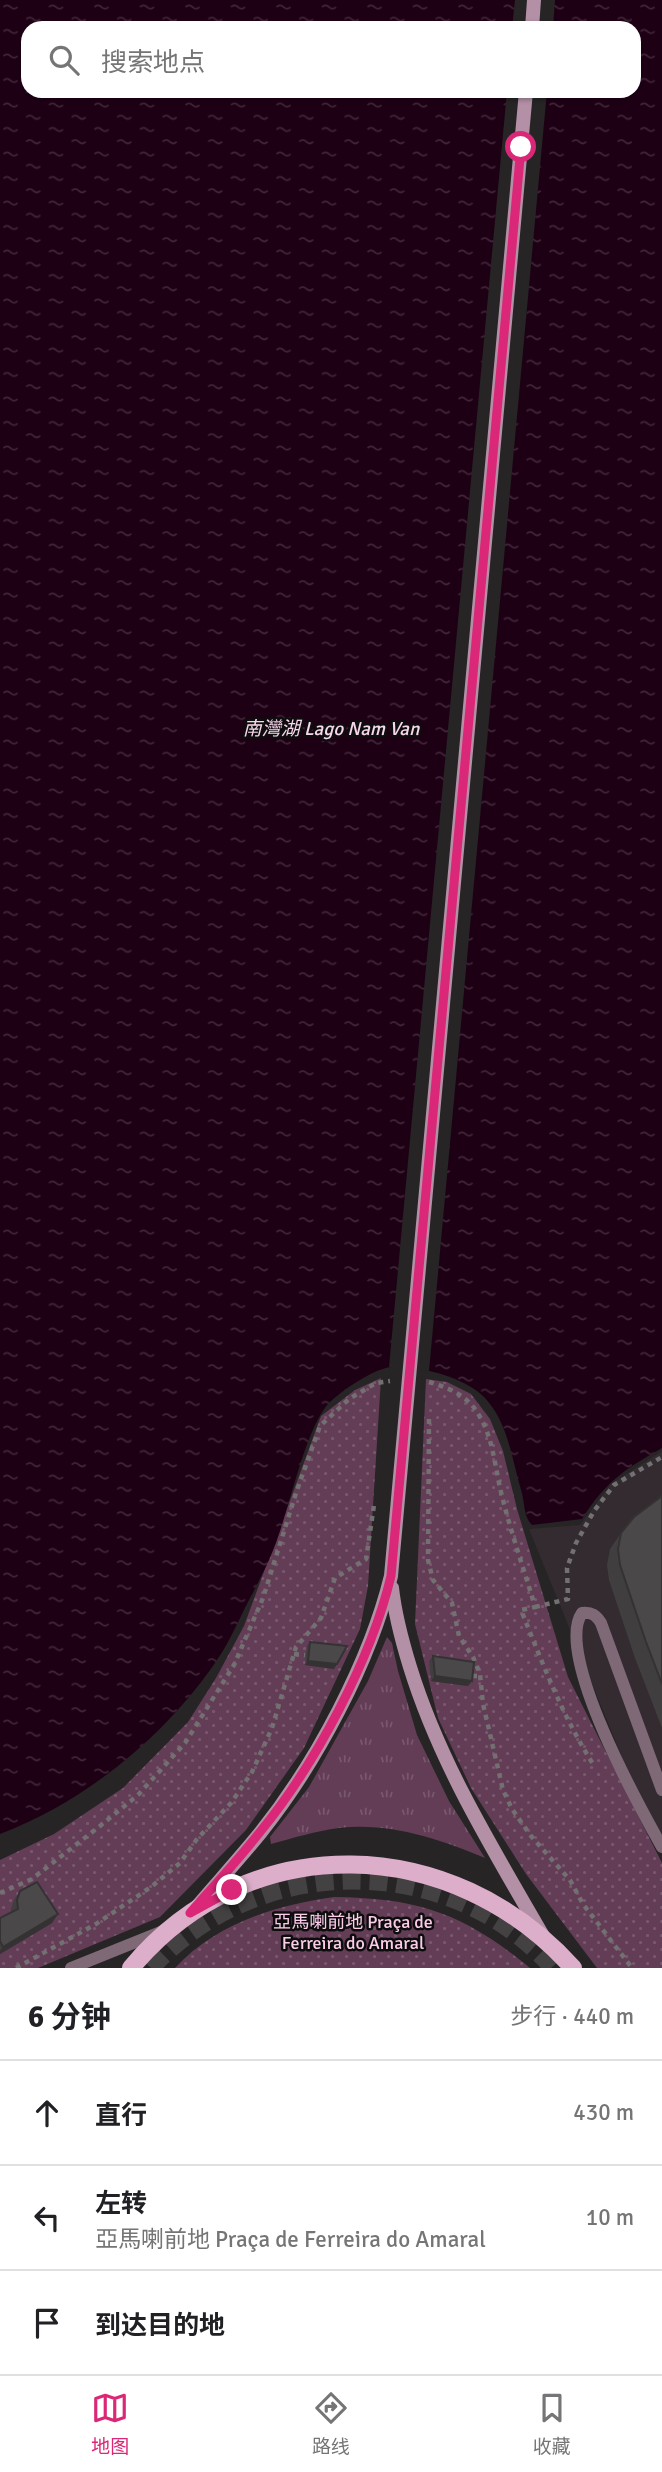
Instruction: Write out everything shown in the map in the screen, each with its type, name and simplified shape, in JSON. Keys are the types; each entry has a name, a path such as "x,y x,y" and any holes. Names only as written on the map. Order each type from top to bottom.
{"main road":[{"path":"532,21 534,0"},
{"path":"131,1968 190,1913 262,1830 308,1763 350,1687 370,1643 383,1611 391,1576 525,98"},
{"path":"391,1576 394,1612 403,1646 419,1696 448,1768 544,1938"},
{"path":"190,1913 232,1890 277,1874 324,1865 371,1865 418,1872 464,1887 506,1909 544,1938 573,1968"}],"lane":[{"path":"661,1845 634,1798 600,1725 589,1694 575,1628 582,1613 589,1612 601,1623 662,1790"},
{"path":"71,1968 172,1928"}],"path":[{"path":"0,1893 32,1879 110,1818 138,1795 185,1743 234,1665 263,1598 320,1426 349,1399 376,1383 392,1381 390,1395"},
{"path":"429,1395 429,1381 459,1394 473,1408 486,1428 501,1492 535,1607"},
{"path":"429,1409 428,1560 433,1580 452,1603 459,1636 473,1657 480,1676 483,1704 503,1790 512,1809 531,1836 570,1880 583,1904 632,1968"},
{"path":"521,1610 568,1599 567,1568 576,1543 594,1511 614,1485 662,1457"},
{"path":"16,1968 96,1924 151,1887 180,1863 197,1839 231,1803 252,1772 272,1728 296,1647 321,1618 335,1578 366,1559 374,1504"},
{"path":"294,1654 304,1655"},
{"path":"472,1676 480,1676"}],"shaded area":[{"path":"662,1451 662,1855 529,1529 580,1525 611,1484"}],"green space":[{"path":"381,1378 368,1586 360,1629 304,1748 246,1830 160,1917 38,1968 0,1968 0,1860 54,1834 123,1788 188,1722 244,1626 321,1416 355,1390"},
{"path":"426,1379 447,1382 471,1394 490,1419 503,1451 517,1509 568,1677 662,1863 662,1968 597,1968 526,1874 471,1788 438,1718 415,1624"},
{"path":"387,1637 392,1643 417,1735 449,1801 485,1858 450,1844 377,1827 330,1829 271,1844 270,1837 309,1787 368,1681"},
{"name":"亞馬喇前地 Praça de Ferreira do Amaral","path":"334,1897 392,1901 440,1913 484,1934 530,1968 175,1968 209,1939 248,1919 291,1905"}],"water":[{"name":"南灣湖 Lago Nam Van","path":"0,0 662,0 662,1448 617,1478 599,1495 582,1519 532,1525 526,1513 511,1450 501,1423 487,1400 477,1391 448,1376 402,1367 384,1369 358,1381 328,1404 319,1417 304,1452 280,1532 268,1561 227,1643 199,1685 176,1713 123,1762 94,1784 32,1820 0,1834"}],"pier":[{"path":"515,0 555,0 554,21 513,21"},
{"path":"506,98 546,98 429,1371 389,1367"}],"building":[{"path":"662,1496 662,1684 620,1565 618,1549 621,1533 634,1517"},
{"path":"310,1642 347,1646 337,1664 308,1661"},
{"path":"433,1656 474,1662 472,1681 435,1676"},
{"path":"37,1882 58,1914 3,1947 0,1941 0,1918 18,1909 20,1891"}],"tunnel":[{"path":"151,1968 194,1930 243,1903 297,1886 352,1881 407,1886 461,1902 510,1929 553,1968"}],"route":[{"path":"232,1890 190,1913 262,1830 308,1763 350,1687 370,1643 383,1611 391,1576 521,147"}]}
